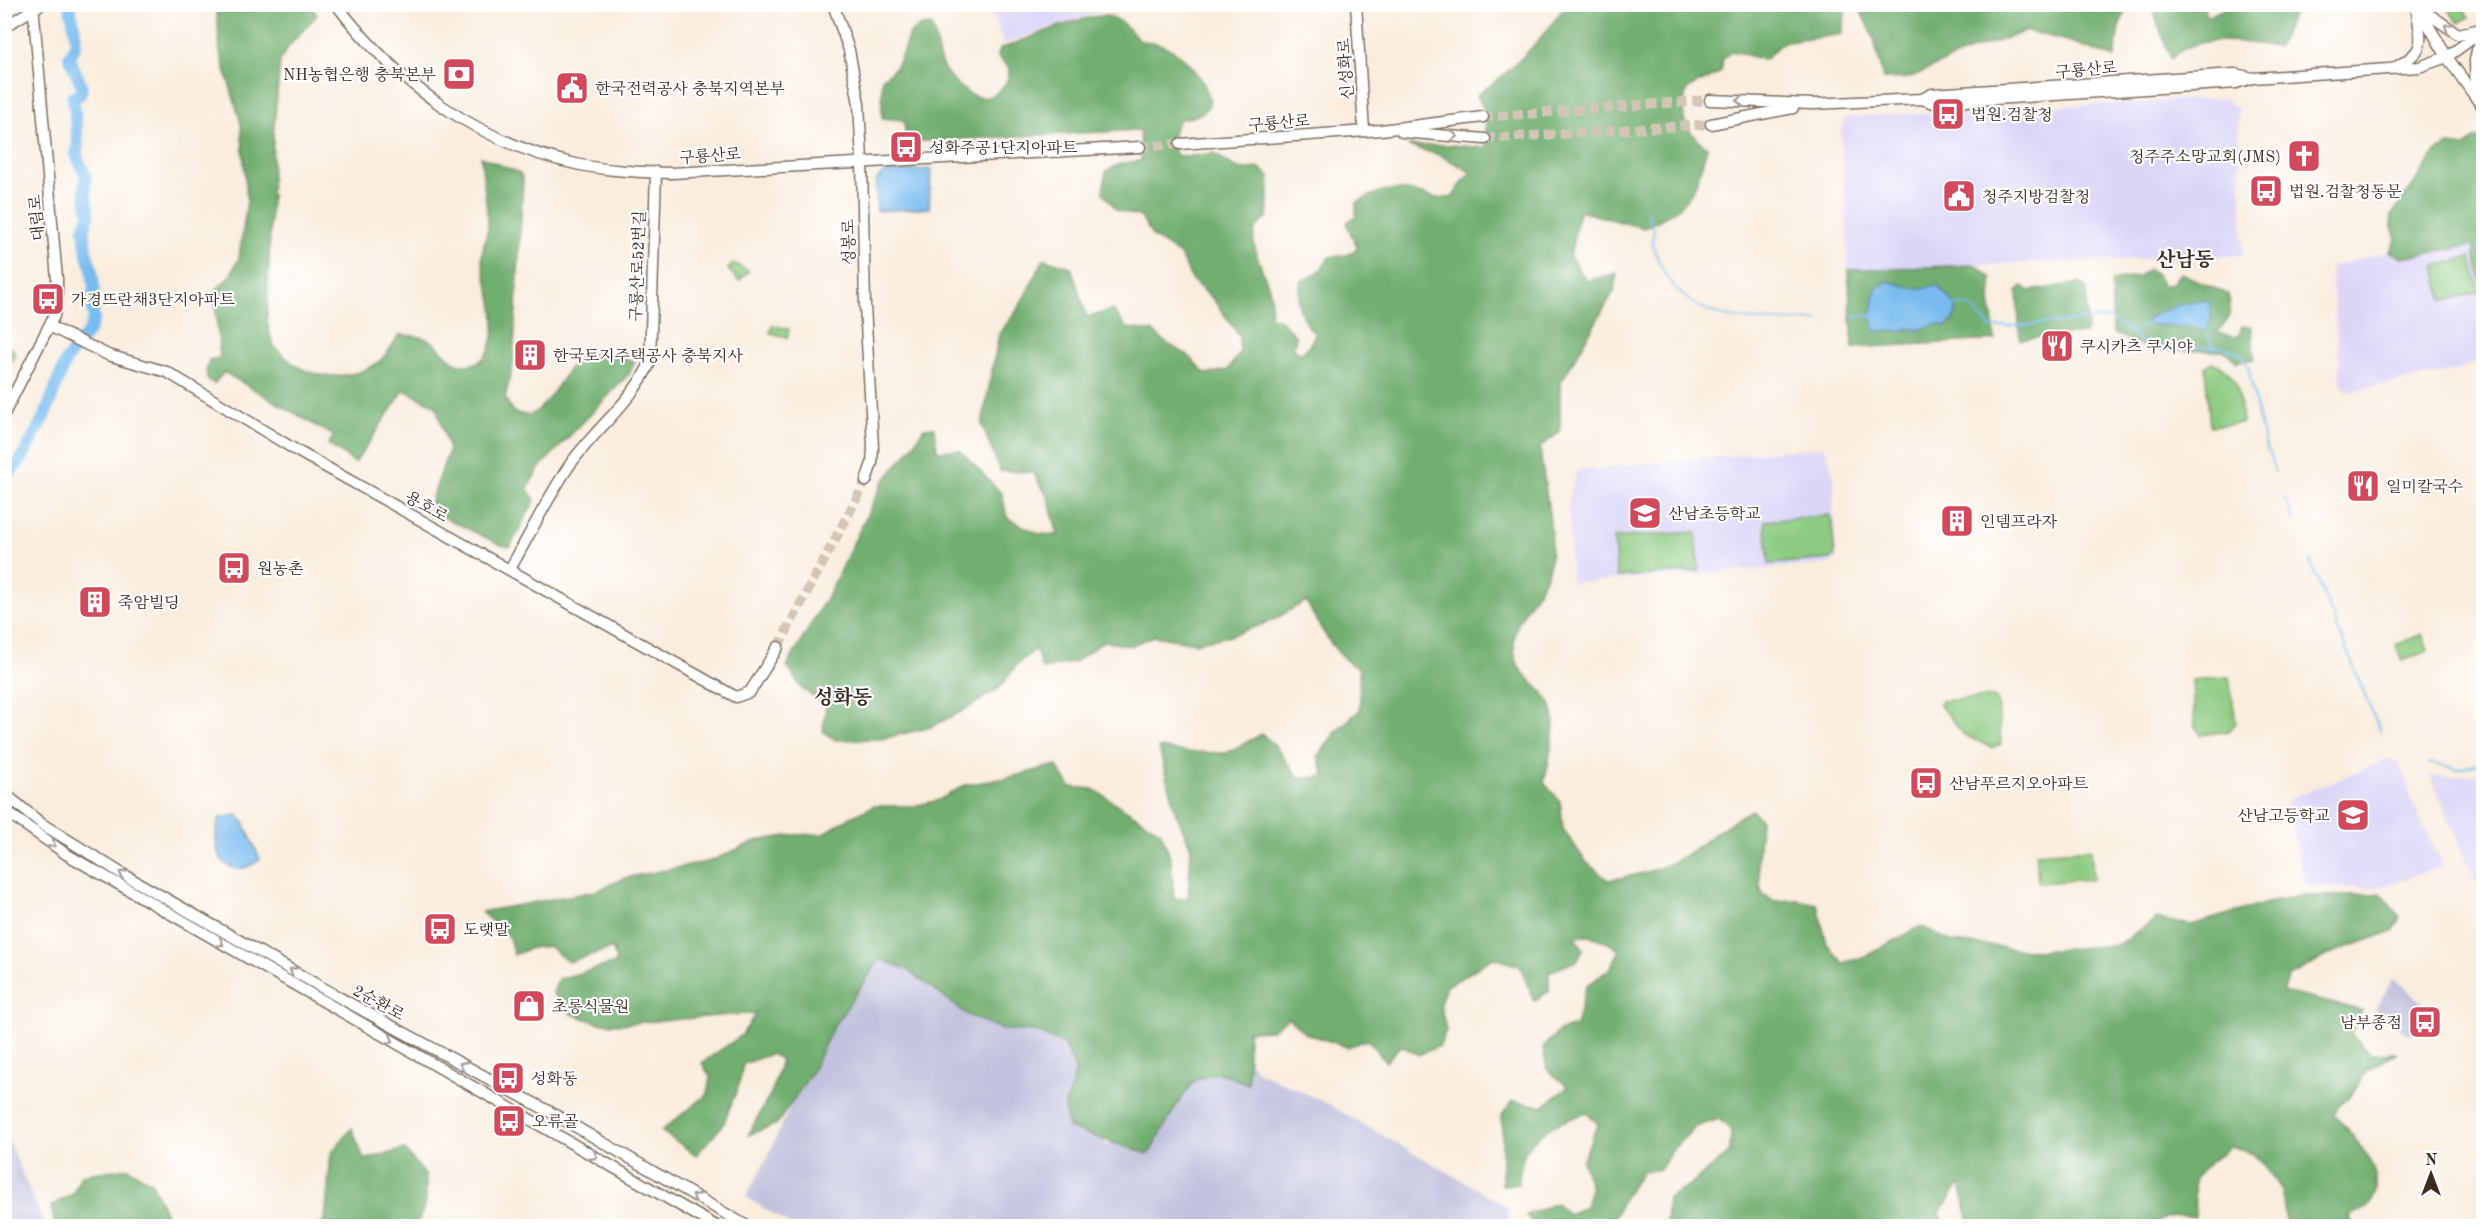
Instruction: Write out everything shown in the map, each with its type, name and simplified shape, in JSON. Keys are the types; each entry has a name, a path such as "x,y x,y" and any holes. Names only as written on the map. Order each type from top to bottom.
{"street":[{"name":"성봉로","path":"833,4 849,50 857,88 862,160 864,306 873,447 872,463 866,481"},
{"name":"신성화로","path":"1356,4 1364,131"},
{"name":"구룡산로","path":"337,5 360,36 408,81 441,106 475,126 520,147 577,164 628,171 656,172 1140,147"},
{"path":"2416,5 2458,34 2484,29"},
{"path":"2416,5 2447,57 2484,109"},
{"path":"2391,69 2409,59 2419,50 2421,39 2416,5"},
{"path":"4,27 36,6"},
{"name":"대림로","path":"4,414 49,326 57,302 57,279 42,128 36,6"},
{"name":"구룡산로","path":"1710,100 1812,104 1922,99 1932,94 2136,79 2235,74 2253,78 2391,69 2430,65 2447,57 2484,29"},
{"path":"2476,98 2476,50 2484,37"},
{"name":"구룡산로","path":"1711,124 1812,104"},
{"name":"구룡산로","path":"1180,144 1381,130 1483,117"},
{"name":"구룡산로","path":"1381,130 1485,139"},
{"name":"구룡산로52번길","path":"510,569 568,468 624,402 650,363 656,172"},
{"name":"용호로","path":"49,326 90,347 132,363 167,372 299,452 736,697 746,695 756,686 778,647"},
{"name":"2순환로","path":"4,793 42,824 121,873 342,999 552,1113 747,1227"},
{"name":"2순환로","path":"4,810 66,854 716,1227"}],"shaded area":[{"path":"990,4 1121,4 1003,44 990,5"},
{"path":"2225,98 2238,110 2243,255 1848,270 1841,127 1846,117"},
{"path":"2473,245 2483,294 2483,358 2458,370 2347,392 2341,384 2331,267 2390,251 2401,258"},
{"path":"1825,447 1834,477 1836,558 1831,564 1571,583 1568,503 1577,470"},
{"name":"산남고등학교","path":"2392,759 2398,763 2408,784 2410,797 2443,866 2370,889 2305,885 2288,799"},
{"path":"2483,772 2484,900 2430,776 2456,777"},
{"path":"878,952 1016,1016 1065,1045 1076,1072 1079,1104 1108,1146 1130,1116 1184,1063 1230,1040 1259,1072 1324,1102 1507,1206 1510,1226 792,1226 746,1197 767,1158 807,1069"},
{"name":"남부종점","path":"2394,978 2433,1011 2410,1036 2375,1009"},
{"path":"4,1130 44,1225 44,1226 5,1226"}],"green space":[{"path":"216,5 310,5 317,15 288,47 280,61 273,139 267,321 273,344 285,357 295,365 317,374 341,376 353,374 380,361 399,335 426,339 438,346 457,363 467,365 477,363 484,357 492,341 494,320 491,296 482,263 488,225 481,157 520,173 523,180 513,365 505,398 513,412 527,415 537,411 579,354 602,354 635,361 630,373 540,467 527,488 535,500 510,547 501,545 431,511 431,501 449,450 436,406 404,390 355,463 328,444 334,436 224,372 214,384 208,380 206,372 209,360 220,358 214,292 230,276 239,258 247,201 241,123 220,52"},
{"path":"1566,5 2128,5 2119,27 2115,58 2071,42 2027,31 1966,52 1909,78 1883,79 1874,39 1859,8 1846,9 1842,34 1781,43 1765,60 1732,51 1723,59 1721,72 1687,89 1683,108 1685,122 1693,134 1707,147 1694,189 1688,198 1672,212 1644,228 1579,211 1570,257 1587,281 1617,273 1614,291 1560,384 1560,432 1540,447 1550,522 1551,552 1546,576 1518,624 1515,634 1515,655 1521,670 1547,698 1551,706 1553,739 1544,783 1560,801 1563,829 1586,862 1608,880 1649,872 1678,860 1752,810 1761,820 1758,861 1761,892 1773,901 1798,900 1817,904 1827,944 1843,963 1866,956 1921,926 1952,942 2039,951 2117,945 2157,919 2191,925 2267,903 2301,896 2351,896 2380,893 2400,917 2393,931 2334,952 2289,976 2283,992 2361,1010 2351,1035 2371,1054 2397,1053 2366,1071 2350,1097 2338,1105 2334,1114 2360,1146 2374,1171 2376,1184 2374,1196 2367,1207 2350,1216 2353,1226 2286,1226 2282,1190 2252,1153 2230,1147 2210,1162 2194,1180 2195,1217 2168,1217 2155,1226 1970,1226 1960,1184 1938,1214 1948,1226 1661,1226 1666,1223 1668,1198 1686,1188 1730,1152 1731,1130 1719,1119 1695,1127 1671,1151 1661,1169 1642,1172 1624,1197 1612,1224 1607,1226 1536,1226 1526,1215 1556,1203 1568,1214 1586,1207 1591,1188 1582,1161 1598,1124 1587,1113 1545,1131 1531,1143 1524,1154 1518,1184 1502,1185 1502,1115 1512,1101 1543,1106 1568,1087 1547,1069 1543,1047 1559,1031 1576,1026 1586,987 1609,969 1620,951 1604,941 1587,936 1575,938 1583,949 1577,961 1549,972 1549,991 1534,1001 1520,966 1493,958 1446,986 1440,1003 1446,1030 1440,1046 1418,1055 1401,1045 1386,1062 1368,1040 1347,1047 1305,1033 1288,1018 1272,1030 1248,1031 1248,1084 1218,1072 1195,1080 1178,1103 1149,1154 1068,1128 1065,1105 1076,1072 1065,1045 1035,1031 1003,1030 968,1015 908,970 880,959 833,1027 811,1073 777,1124 748,1135 773,1089 781,1059 771,1054 743,1064 739,1084 723,1125 696,1155 661,1131 708,1094 710,1077 702,1063 742,1035 756,1013 620,1024 599,1023 571,1014 553,993 558,979 616,963 613,948 568,962 549,946 531,948 514,955 509,937 481,912 596,891 625,878 711,861 756,841 793,835 823,834 874,806 914,806 939,800 965,785 1007,778 1056,765 1070,787 1093,789 1161,832 1171,859 1174,899 1188,898 1191,848 1175,811 1159,748 1187,752 1227,753 1262,734 1274,745 1300,779 1325,776 1318,757 1336,731 1360,710 1359,668 1343,658 1335,649 1306,601 1271,621 1230,636 1195,643 1154,636 1130,646 1103,641 1077,661 1042,669 1036,649 1017,664 1000,688 966,709 931,727 881,739 835,740 823,731 826,705 802,689 787,666 830,591 883,482 913,446 924,428 935,427 937,451 960,450 1002,494 1007,518 1039,534 1058,535 1048,497 1033,472 1000,471 982,425 999,334 1018,309 1044,259 1071,267 1087,317 1113,310 1127,328 1152,331 1168,344 1188,355 1205,374 1228,370 1240,352 1239,335 1213,299 1192,280 1180,255 1153,237 1141,217 1117,210 1103,193 1106,171 1123,163 1141,161 1140,130 906,142 904,120 882,118 882,79 896,66 907,39 914,29 931,25 939,59 944,69 961,88 983,98 997,92 1008,79 1009,68 998,57 1000,49 1057,27 1088,18 1112,17 1124,24 1141,41 1161,44 1176,52 1203,82 1209,104 1200,114 1180,119 1177,123 1173,136 1176,155 1186,157 1213,153 1240,170 1260,168 1270,177 1267,218 1256,228 1255,250 1270,292 1270,317 1282,321 1296,337 1293,349 1301,354 1309,346 1315,334 1305,322 1300,310 1298,296 1301,281 1318,272 1329,257 1347,255 1357,250 1347,222 1356,216 1356,203 1389,190 1411,191 1436,198 1453,197 1471,172 1440,155 1407,146 1450,145 1487,148 1485,112 1477,95 1526,54"},
{"path":"2151,5 2203,5 2208,17 2231,5 2297,5 2278,47 2236,41 2207,42 2193,45 2171,59"},
{"path":"2445,5 2460,5 2469,17 2459,23"},
{"path":"2477,137 2484,144 2483,294 2473,245 2401,258 2390,251 2396,238 2391,225 2392,215 2436,152 2448,145 2464,147"},
{"path":"2471,257 2479,292 2443,301 2435,266"},
{"path":"733,263 749,271 739,281 728,269"},
{"path":"1976,265 1992,278 1990,298 1995,340 1853,348 1848,270"},
{"path":"2148,269 2156,274 2163,286 2173,283 2180,273 2228,294 2229,316 2217,333 2238,337 2242,326 2252,327 2254,359 2237,362 2225,351 2151,350 2113,333 2111,281 2139,276"},
{"path":"2081,283 2087,289 2085,334 2058,334 2020,340 2017,292 2022,286 2030,291"},
{"path":"772,325 789,329 787,337 770,333"},
{"path":"4,348 11,348 15,358 5,362"},
{"path":"2212,362 2221,366 2233,379 2239,394 2242,423 2210,426 2205,367"},
{"path":"1831,515 1835,556 1830,559 1769,564 1765,521"},
{"path":"1696,532 1699,571 1617,577 1614,538"},
{"path":"2422,634 2428,651 2402,661 2396,645"},
{"path":"2229,677 2236,723 2229,731 2201,735 2195,726 2192,680"},
{"path":"1993,697 1998,701 2001,744 1992,748 1964,735 1939,704 1941,701"},
{"path":"2091,849 2093,879 2038,883 2036,853"},
{"path":"352,1128 364,1160 404,1149 426,1176 426,1199 418,1226 318,1226 325,1221 331,1153"},
{"path":"128,1168 152,1183 171,1226 55,1226 51,1206 73,1194 81,1175"}],"water":[{"path":"931,169 929,208 877,211 876,181 884,172"},
{"path":"1889,281 1916,289 1937,285 1956,306 1955,319 1946,326 1937,324 1918,330 1908,328 1901,331 1875,331 1871,316 1876,288"},
{"path":"2200,300 2209,302 2211,309 2206,332 2190,327 2144,324 2153,315 2178,305"},
{"path":"237,815 243,821 260,859 249,867 238,869 230,867 223,861 216,841 216,830 220,818"}],"waterway":[{"path":"4,479 21,460 45,415 66,360 89,331 94,318 91,302 94,288 92,269 87,255 84,230 89,215 85,189 86,176 76,155 78,145 73,97 80,95 82,88 69,57 76,39 70,4"},
{"path":"1648,212 1654,230 1652,243 1669,280 1685,297 1704,309 1748,320 1820,320"},
{"path":"1954,306 1961,305 1971,308 1990,328 2109,318 2132,333 2141,343 2163,349 2222,347 2241,354 2248,366 2261,430 2275,472"},
{"path":"1854,316 1872,316"},
{"path":"2132,333 2147,323"},
{"path":"2206,332 2213,346"},
{"path":"2284,497 2294,522"},
{"path":"2310,561 2380,731"},
{"path":"2429,763 2458,769 2484,763"}],"tunnel":[{"path":"1483,117 1710,100"},
{"path":"1485,139 1711,124"},
{"path":"1140,147 1180,144"},
{"path":"778,647 866,481"}],"place":[{"name":"NH농협은행 충북본부","path":"459,74"},
{"name":"한국전력공사 충북지역본부","path":"572,88"},
{"name":"법원.검찰청","path":"1948,114"},
{"name":"성화주공1단지아파트","path":"906,147"},
{"name":"청주주소망교회(JMS)","path":"2304,156"},
{"name":"법원.검찰청동문","path":"2266,191"},
{"name":"청주지방검찰청","path":"1959,196"},
{"name":"가경뜨란채3단지아파트","path":"48,299"},
{"name":"쿠시카츠 쿠시야","path":"2057,346"},
{"name":"한국토지주택공사 충북지사","path":"530,355"},
{"name":"일미칼국수","path":"2363,486"},
{"name":"산남초등학교","path":"1645,513"},
{"name":"인뎀프라자","path":"1957,521"},
{"name":"원농촌","path":"234,568"},
{"name":"죽암빌딩","path":"95,602"},
{"name":"산남푸르지오아파트","path":"1926,783"},
{"name":"산남고등학교","path":"2353,815"},
{"name":"도랫말","path":"440,929"},
{"name":"초롱식물원","path":"529,1006"},
{"name":"남부종점","path":"2425,1022"},
{"name":"성화동","path":"508,1078"},
{"name":"오류골","path":"509,1121"}],"district":[{"name":"산남동","path":"2185,259"},
{"name":"성화동","path":"843,697"}]}
